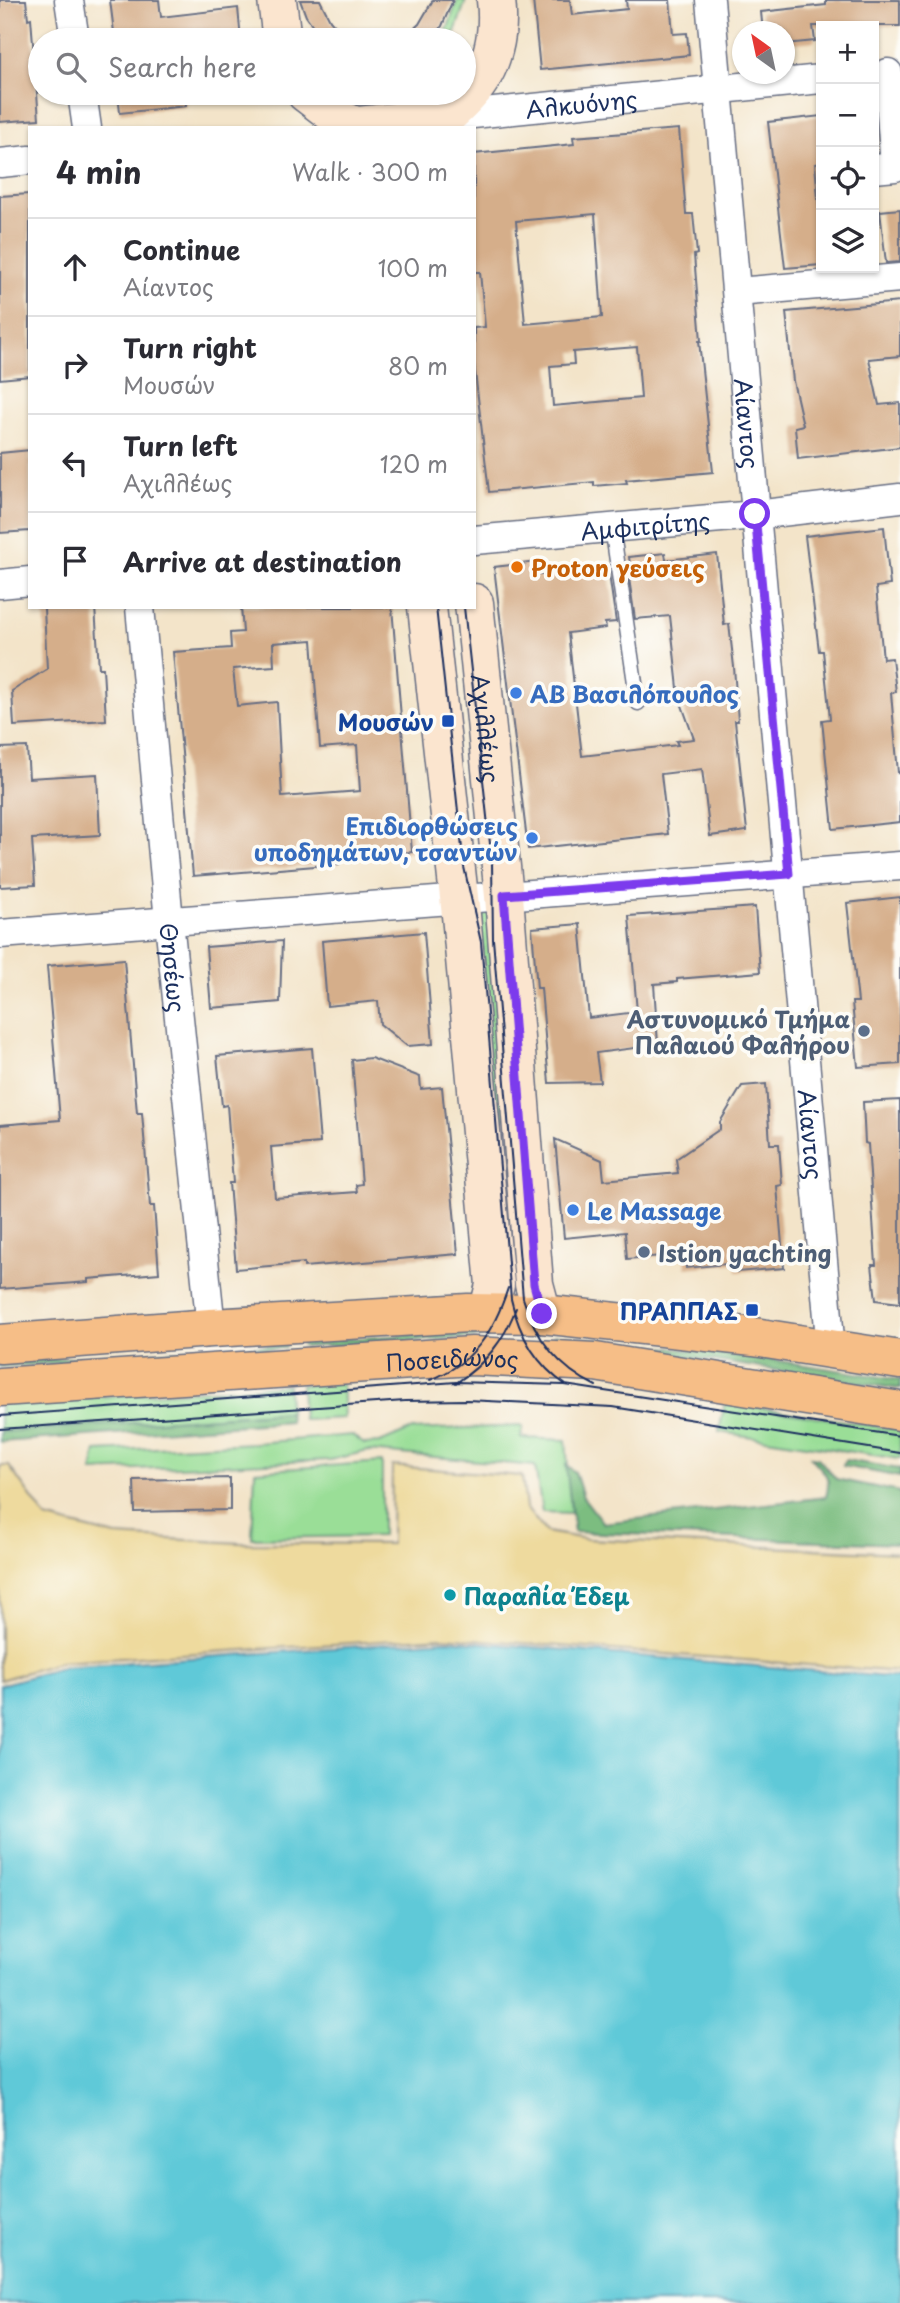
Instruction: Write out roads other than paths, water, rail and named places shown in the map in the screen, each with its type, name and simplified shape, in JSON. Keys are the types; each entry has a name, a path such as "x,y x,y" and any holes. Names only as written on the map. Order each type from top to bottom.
{"highway":[{"name":"Ποσειδώνος","path":"0,1344 211,1328 488,1313 542,1314 754,1337 900,1360"},
{"name":"Ποσειδώνος","path":"0,1387 472,1356 595,1362 900,1411"}],"main road":[{"path":"277,0 280,28"},
{"path":"476,85 490,61 497,26 496,0"},
{"path":"319,105 351,126"},
{"path":"439,122 458,105"},
{"name":"Αλκυόνης","path":"370,126 439,122"},
{"name":"Αχιλλέως","path":"427,609 495,1284 488,1313"},
{"name":"Αχιλλέως","path":"475,609 504,895 534,1284 542,1314"}],"street":[{"path":"69,0 73,28"},
{"name":"Αίαντος","path":"710,0 831,1350"},
{"path":"879,169 895,167 887,73"},
{"name":"Αλκυόνης","path":"439,122 816,79"},
{"path":"84,105 87,126"},
{"path":"0,163 28,160"},
{"path":"737,292 900,278"},
{"name":"Αμφιτρίτης","path":"476,540 900,498"},
{"path":"0,584 28,581"},
{"name":"Θησέως","path":"140,609 211,1328"},
{"path":"0,934 900,866"}],"lane":[{"path":"612,527 638,703"}],"water":[{"path":"447,1640 900,1678 900,2303 0,2303 0,1685 64,1667"}],"tram line":[{"path":"436,609 464,867 481,942 511,1299 530,1348 545,1368 566,1385"},
{"path":"464,609 492,862 493,939 523,1298 541,1339 559,1361 596,1386"},
{"path":"430,1380 459,1364 480,1344 489,1332 508,1288"},
{"path":"456,1383 492,1351 506,1331 516,1308"},
{"path":"0,1416 456,1382 565,1385 900,1436"},
{"path":"0,1429 405,1401 467,1400 613,1407 900,1453"}],"place":[{"name":"Proton γεύσεις","path":"517,567"},
{"name":"ΑΒ Βασιλόπουλος","path":"516,693"},
{"name":"Μουσών","path":"448,721"},
{"name":"Επιδιορθώσεις υποδημάτων, τσαντών","path":"532,838"},
{"name":"Αστυνομικό Τμήμα Παλαιού Φαλήρου","path":"864,1031"},
{"name":"Le Massage","path":"573,1210"},
{"name":"Istion yachting","path":"644,1252"},
{"name":"ΠΡΑΠΠΑΣ","path":"752,1310"},
{"name":"Παραλία Έδεμ","path":"450,1595"}]}
